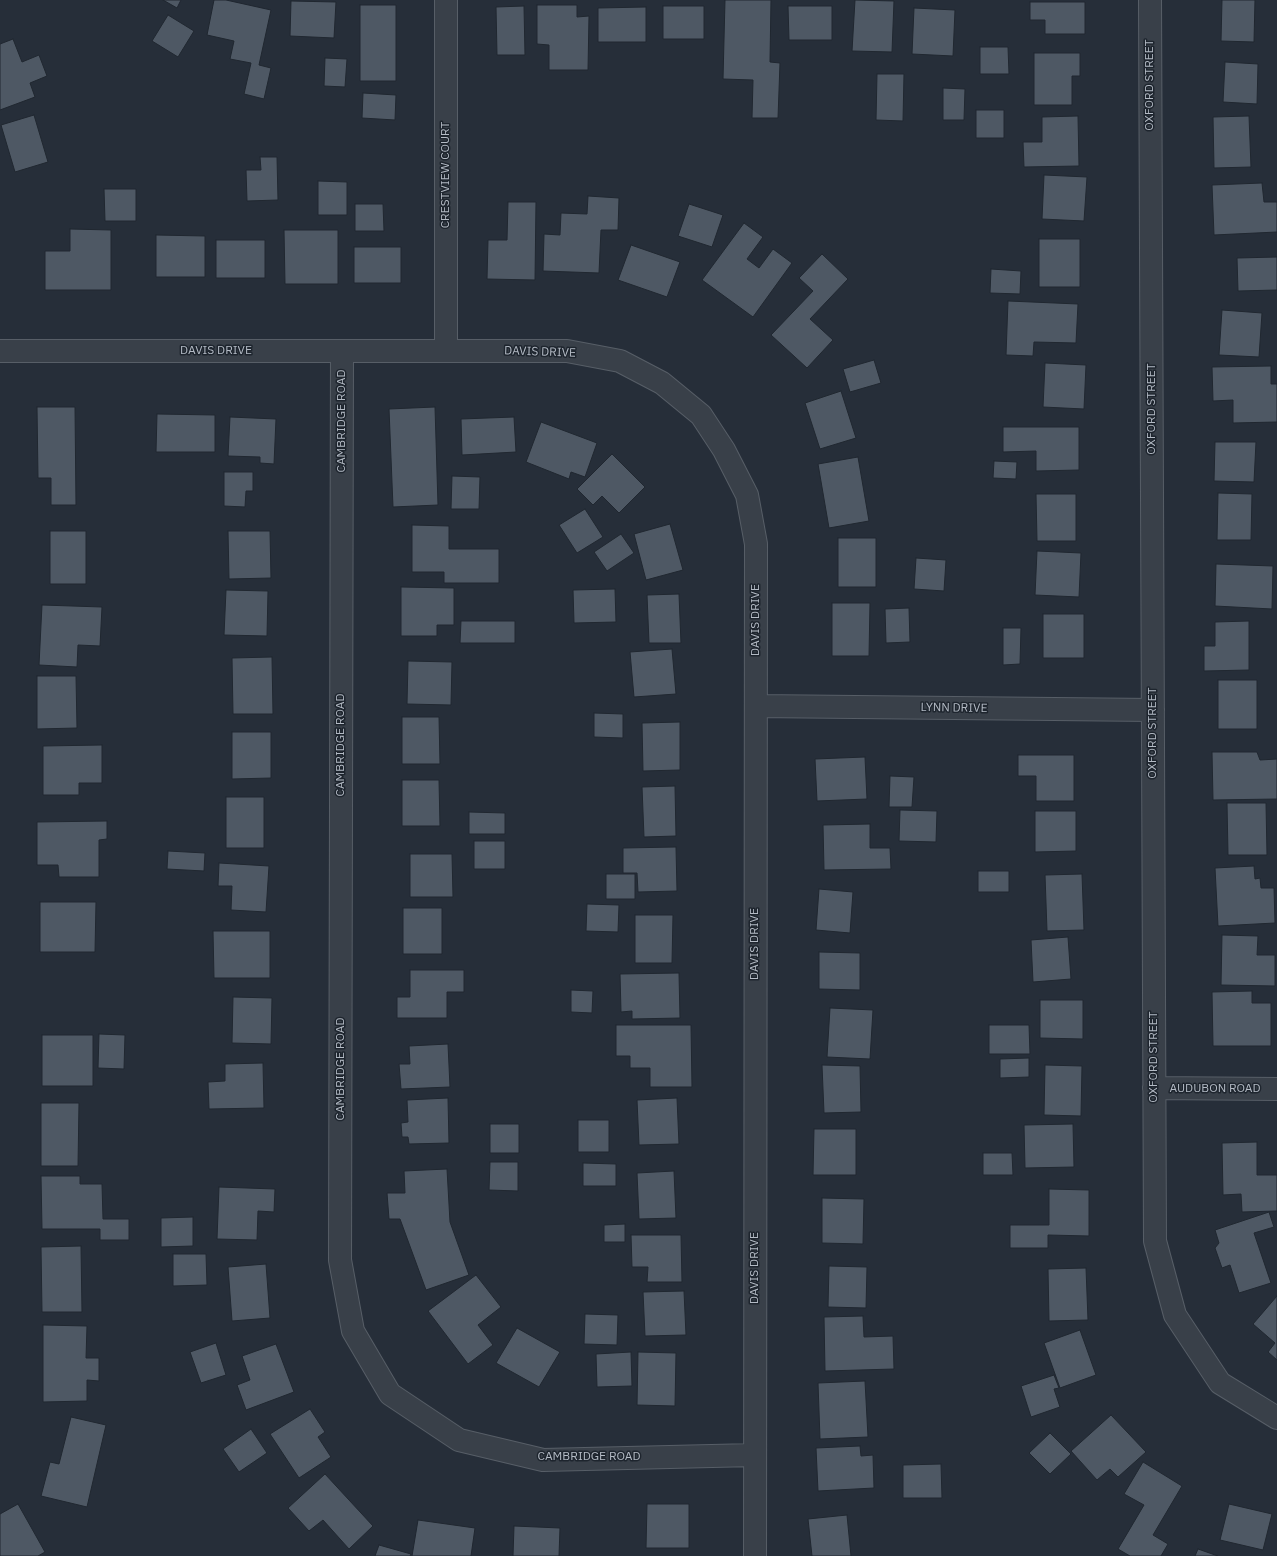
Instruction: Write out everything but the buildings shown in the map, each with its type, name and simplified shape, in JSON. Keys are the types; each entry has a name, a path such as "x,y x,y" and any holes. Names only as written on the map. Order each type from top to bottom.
{"street":[{"name":"CRESTVIEW COURT","path":"446,0 446,350"},
{"name":"OXFORD STREET","path":"1150,0 1155,1241 1175,1315 1220,1383 1277,1418"},
{"name":"DAVIS DRIVE","path":"0,351 567,351 620,361 662,383 701,415 724,450 747,495 756,544 755,1556"},
{"name":"CAMBRIDGE ROAD","path":"342,352 340,1260 353,1331 390,1394 460,1440 543,1460 754,1455"},
{"name":"LYNN DRIVE","path":"756,706 1153,710"},
{"name":"AUDUBON ROAD","path":"1154,1088 1277,1089"}]}
